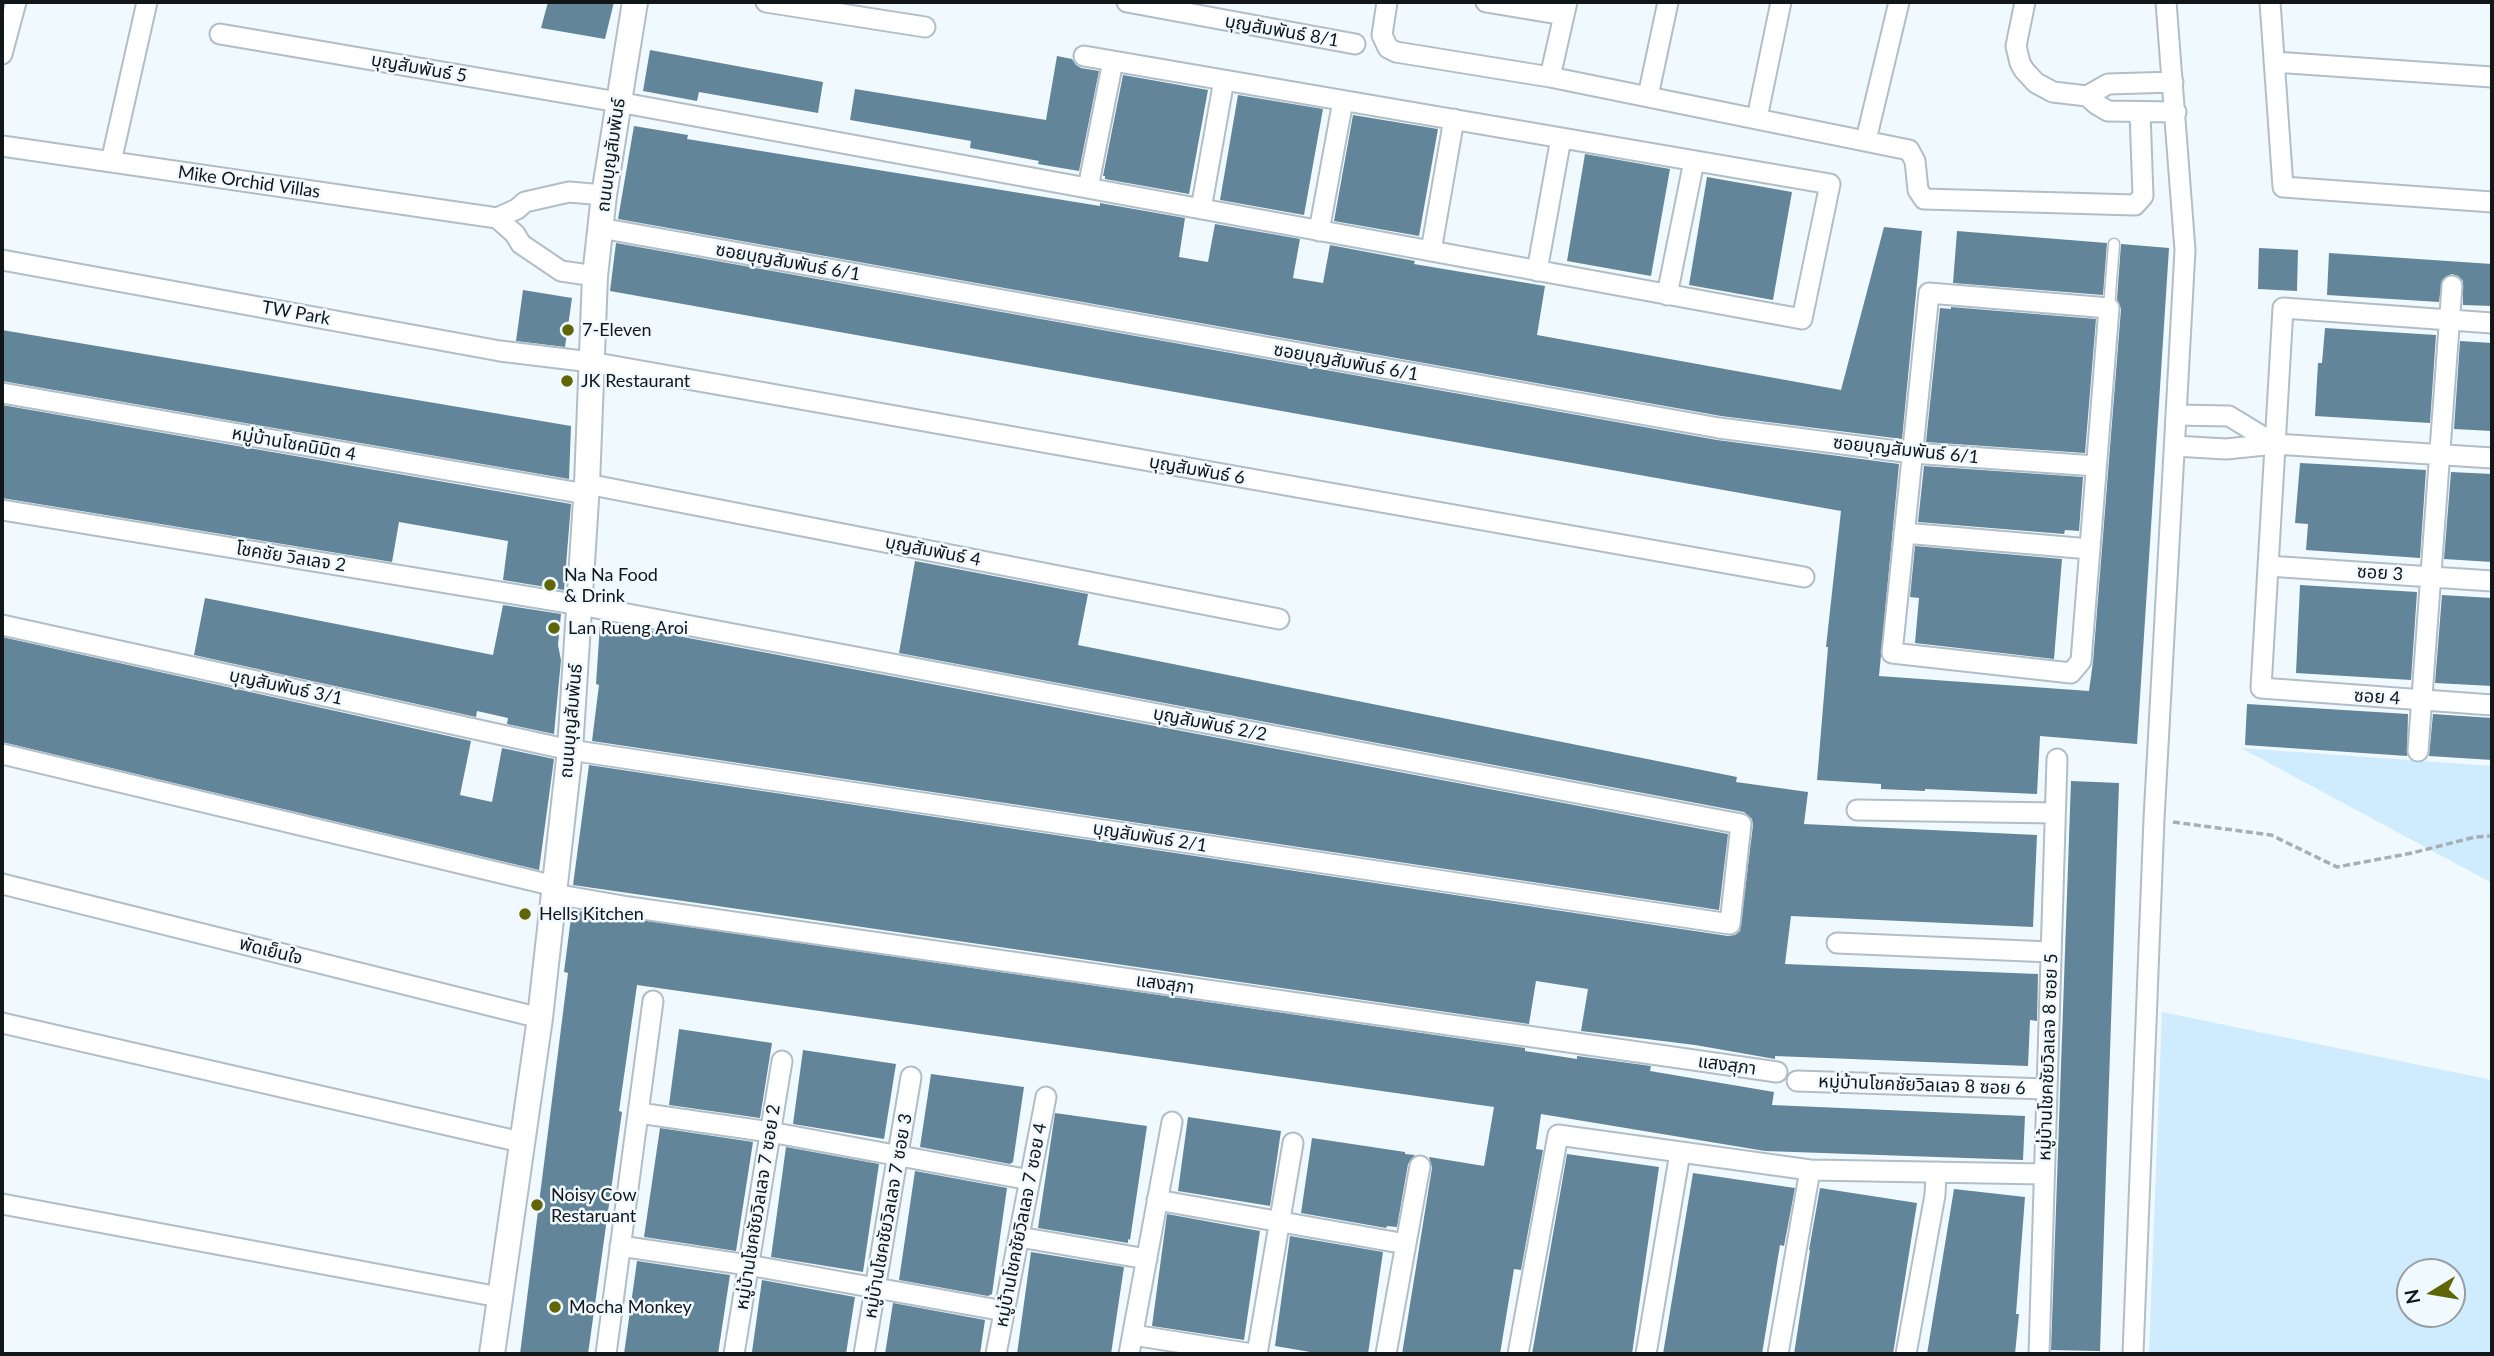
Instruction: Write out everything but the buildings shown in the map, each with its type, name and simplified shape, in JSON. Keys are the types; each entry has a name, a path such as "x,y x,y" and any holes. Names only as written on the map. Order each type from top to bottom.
{"street":[{"path":"2,54 16,2"},
{"path":"111,162 147,2"},
{"name":"ถนนบุญสัมพันธ์","path":"492,1354 540,1017 570,750 587,489 595,276 604,195 635,2"},
{"path":"766,2 925,27"},
{"name":"บุญสัมพันธ์ 8/1","path":"1127,2 1355,44"},
{"path":"1387,2 1382,34 1388,48 1396,52 1550,77 1909,150 1914,161 1918,190 1924,198 2135,205 2143,196 2140,112"},
{"path":"1486,2 1565,9 1550,77"},
{"path":"1648,96 1668,2"},
{"path":"1757,118 1781,2"},
{"path":"1866,140 1899,2"},
{"path":"2025,2 2016,46 2020,63 2035,83 2053,92 2087,96 2108,111 2176,112"},
{"path":"2133,1354 2154,819 2185,250 2166,2"},
{"path":"2270,2 2283,187 2492,202"},
{"name":"บุญสัมพันธ์ 5","path":"220,34 618,102 1802,320 1830,184 1694,161"},
{"path":"1084,56 1694,161 1667,295"},
{"path":"1088,188 1113,61"},
{"path":"2274,62 2492,77"},
{"path":"1200,209 1224,80"},
{"path":"2087,96 2108,84 2173,82"},
{"path":"1319,231 1343,101"},
{"path":"1431,251 1454,120"},
{"path":"1537,271 1561,138"},
{"name":"Mike Orchid Villas","path":"2,146 497,218"},
{"path":"595,276 561,271 521,244 515,234 497,218 517,209 525,202 569,192 604,195"},
{"name":"ซอยบุญสัมพันธ์ 6/1","path":"600,229 1718,428 1912,453 2096,466"},
{"name":"TW Park","path":"2,260 500,351 591,362"},
{"path":"2418,751 2452,286"},
{"path":"1929,293 2109,308 2081,661 2071,673 1892,653 1912,453 1929,293"},
{"path":"2268,566 2283,308 2492,323"},
{"name":"บุญสัมพันธ์ 6","path":"591,362 1804,577"},
{"name":"หมู่บ้านโชคนิมิต 4","path":"2,393 587,489"},
{"path":"2176,415 2229,416 2275,444"},
{"path":"2175,446 2225,449 2275,444 2492,458"},
{"name":"บุญสัมพันธ์ 4","path":"587,489 1279,619"},
{"name":"โชคชัย วิลเลจ 2","path":"2,510 580,606"},
{"path":"1904,533 2090,549"},
{"name":"ซอย 3","path":"2268,566 2492,582"},
{"name":"ซอย 4","path":"2268,566 2261,688 2492,705"},
{"name":"บุญสัมพันธ์ 2/2","path":"580,606 1741,824 1730,924"},
{"name":"บุญสัมพันธ์ 3/1","path":"2,625 570,750"},
{"name":"บุญสัมพันธ์ 2/1","path":"570,750 1730,924"},
{"name":"แสงสุภา","path":"2,754 554,890 643,909 1777,1072"},
{"name":"หมู่บ้านโชคชัยวิลเลจ 8 ซอย 5","path":"2039,1354 2057,759"},
{"path":"1857,810 2055,813"},
{"name":"พัดเย็นใจ","path":"2,884 540,1017"},
{"path":"1837,943 2051,952"},
{"path":"606,1354 653,1002"},
{"path":"2,1023 521,1142"},
{"name":"หมู่บ้านโชคชัยวิลเลจ 7 ซอย 2","path":"734,1354 782,1061"},
{"name":"หมู่บ้านโชคชัยวิลเลจ 7 ซอย 3","path":"864,1354 911,1077"},
{"name":"หมู่บ้านโชคชัยวิลเลจ 8 ซอย 6","path":"1797,1081 2047,1089"},
{"name":"หมู่บ้านโชคชัยวิลเลจ 7 ซอย 4","path":"996,1354 1046,1097"},
{"path":"639,1113 770,1132 1030,1180"},
{"path":"1172,1122 1131,1345 1255,1354 1293,1143"},
{"path":"1518,1354 1558,1135 1810,1170 2044,1174"},
{"path":"1646,1354 1680,1153"},
{"path":"1386,1354 1420,1166"},
{"path":"1778,1354 1810,1170"},
{"path":"1906,1354 1935,1195 1936,1172"},
{"path":"1157,1200 1406,1244"},
{"path":"2,1204 499,1297"},
{"path":"1019,1237 1147,1259"},
{"path":"621,1246 748,1265 1004,1311"}],"lane":[{"path":"2109,308 2114,244"}],"path":[{"path":"2154,819 2271,835 2337,867 2413,853 2475,837 2492,836"}],"shaded area":[{"path":"2241,748 2492,766 2492,883"},
{"path":"2162,1012 2492,1080 2492,1354 2149,1354"}],"place":[{"name":"7-Eleven","path":"568,330"},
{"name":"JK Restaurant","path":"567,381"},
{"name":"Na Na Food & Drink","path":"550,585"},
{"name":"Lan Rueng Aroi","path":"554,628"},
{"name":"Hells Kitchen","path":"525,914"},
{"name":"Noisy Cow Restaruant","path":"537,1205"},
{"name":"Mocha Monkey","path":"555,1307"}]}
